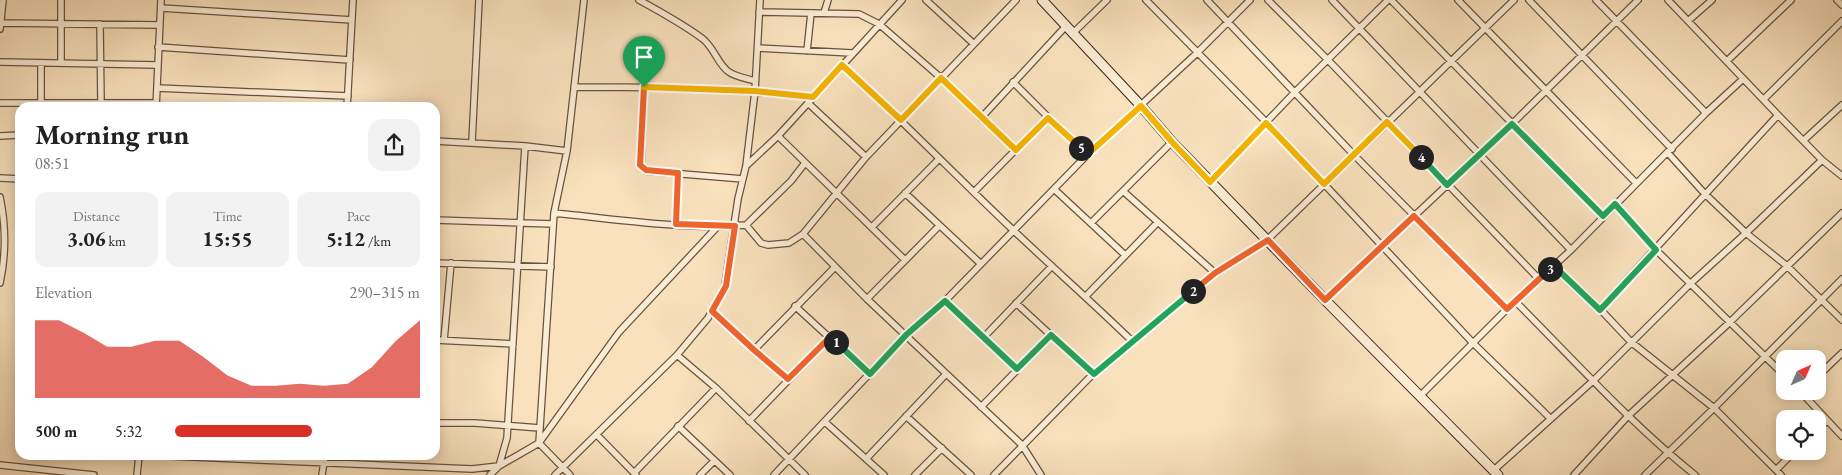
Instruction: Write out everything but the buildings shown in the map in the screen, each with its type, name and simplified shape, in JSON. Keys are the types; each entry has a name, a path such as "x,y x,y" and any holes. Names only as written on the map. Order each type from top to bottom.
{"street":[{"path":"0,28 3,0"},
{"path":"61,0 62,62"},
{"path":"156,102 161,0"},
{"path":"348,102 354,0"},
{"path":"472,142 479,0"},
{"path":"570,475 539,443 554,213 567,150 584,0"},
{"path":"640,0 677,21 705,41 727,71 733,75 755,81"},
{"path":"555,475 677,355 712,311 726,286 735,215 746,166 755,91 760,0"},
{"path":"824,12 828,0"},
{"path":"746,166 778,136 902,0"},
{"path":"926,0 974,44"},
{"path":"746,225 761,243 768,245 789,243 804,234 866,157 1016,0"},
{"path":"1042,0 1210,182 1496,473 1551,418 1594,380 1691,283 1822,160"},
{"path":"981,118 1014,82 1069,30 1107,0"},
{"path":"1146,0 1324,184 1472,343 1551,418"},
{"path":"1207,0 1354,155 1507,309"},
{"path":"774,475 906,335 945,301 1088,154 1141,106 1250,0"},
{"path":"1268,0 1539,279"},
{"path":"1332,0 1571,250"},
{"path":"1210,182 1295,92 1389,0 1603,216"},
{"path":"1458,0 1636,183"},
{"path":"994,475 1094,374 1132,341 1215,273 1268,240 1514,0"},
{"path":"1529,0 1670,151 1706,194 1746,233 1787,266 1842,320"},
{"path":"1596,0 1706,113"},
{"path":"1325,300 1512,124 1638,0"},
{"path":"1668,0 1764,99 1778,116 1822,160 1842,176"},
{"path":"1688,21 1712,0"},
{"path":"1727,61 1791,0"},
{"path":"1837,0 1842,5"},
{"path":"161,8 352,20"},
{"path":"759,12 859,14 879,24 941,78 1016,150"},
{"path":"807,50 810,13"},
{"path":"1764,99 1842,21"},
{"path":"0,23 160,25"},
{"path":"100,24 101,102"},
{"path":"158,47 350,60"},
{"path":"758,48 852,53"},
{"path":"0,62 158,65"},
{"path":"41,63 41,102"},
{"path":"842,65 901,120 938,159 1132,341"},
{"path":"1420,396 1515,301 1571,250 1742,78"},
{"path":"1014,82 1048,118 1088,154"},
{"path":"574,87 644,87 755,91 813,97"},
{"path":"644,87 640,165 646,170 743,179"},
{"path":"157,88 348,96"},
{"path":"0,103 15,104"},
{"path":"808,103 866,157"},
{"path":"1804,140 1842,104"},
{"path":"1600,310 1778,116"},
{"path":"974,192 1048,118"},
{"path":"0,136 15,135"},
{"path":"778,136 905,260"},
{"path":"440,140 567,150"},
{"path":"1091,223 1172,142"},
{"path":"499,466 507,438 525,146"},
{"path":"872,227 938,159"},
{"path":"554,213 676,224 746,225 791,181 806,163"},
{"path":"676,224 678,173"},
{"path":"0,178 15,179"},
{"path":"1054,189 1125,255"},
{"path":"1123,191 1215,273"},
{"path":"905,193 981,264"},
{"path":"0,197 5,233 0,283"},
{"path":"1615,204 1656,250 1776,367"},
{"path":"1577,474 1628,416 1730,322 1842,213"},
{"path":"440,220 553,224"},
{"path":"1086,296 1158,222"},
{"path":"492,474 499,466 539,443 619,332 718,226"},
{"path":"867,299 939,226"},
{"path":"804,234 867,299 1022,446 1042,475"},
{"path":"440,263 550,267"},
{"path":"444,340 451,263"},
{"path":"984,337 1052,266"},
{"path":"1554,266 1631,342 1714,408 1781,475"},
{"path":"754,350 835,267"},
{"path":"1645,475 1842,280"},
{"path":"945,301 1017,369"},
{"path":"1515,301 1628,416 1667,453 1695,475"},
{"path":"1016,303 1094,374"},
{"path":"795,306 870,374"},
{"path":"712,311 788,379"},
{"path":"981,407 1051,335"},
{"path":"749,420 830,337"},
{"path":"440,340 513,344"},
{"path":"1826,368 1842,353"},
{"path":"677,355 716,388 805,475"},
{"path":"866,458 946,374"},
{"path":"597,435 635,474 678,426 716,388"},
{"path":"1809,400 1842,436"},
{"path":"906,416 971,475"},
{"path":"825,422 884,475"},
{"path":"440,423 540,428"},
{"path":"678,426 730,475"},
{"path":"915,475 942,448"},
{"path":"137,475 138,460"},
{"path":"257,460 472,469 499,466"},
{"path":"322,475 324,460"},
{"path":"1776,470 1787,460"},
{"path":"700,475 714,461"},
{"path":"0,465 94,475"}],"route":[{"path":"842,65 901,120 941,78 1016,150 1048,118 1088,154 1141,106 1210,182 1266,123 1324,184 1387,122 1447,185 1512,124 1603,216 1615,204 1656,250 1600,310 1554,266 1507,309 1414,216 1325,300 1268,240 1215,273 1094,374 1051,335 1017,369 945,301 906,335 870,374 830,337 788,379 712,311 726,286 735,226 676,224 678,173 646,170 640,165 644,87 755,91 813,97 842,65"}]}
